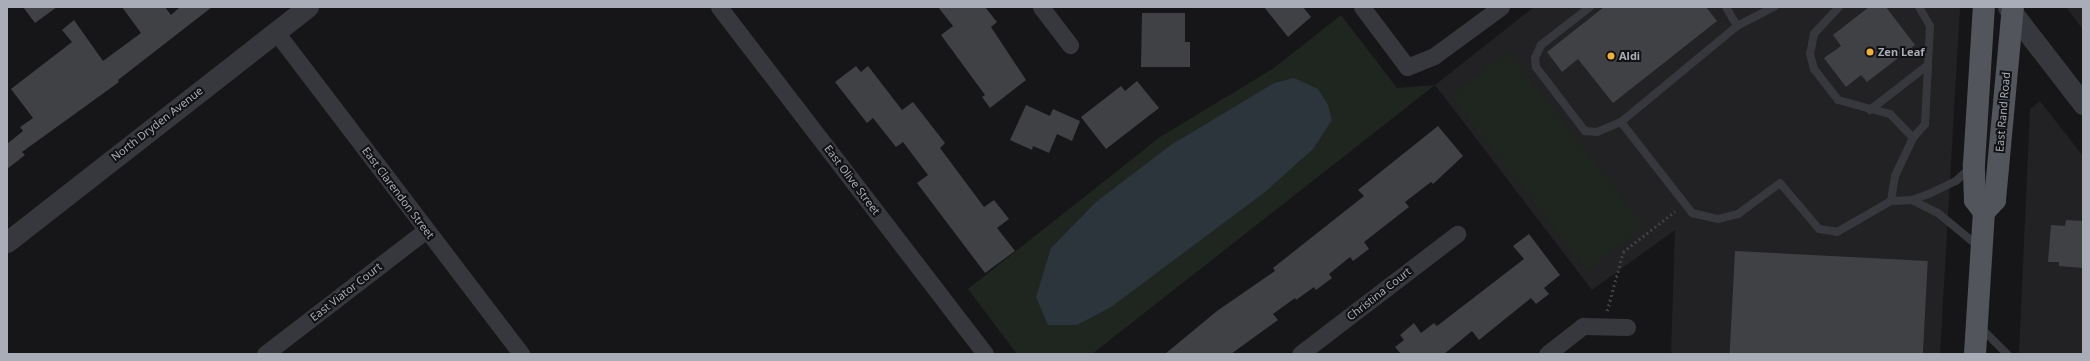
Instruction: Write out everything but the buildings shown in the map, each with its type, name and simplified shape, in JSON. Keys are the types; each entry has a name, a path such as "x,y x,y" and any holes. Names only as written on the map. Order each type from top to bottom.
{"main road":[{"path":"1975,354 1984,212 1975,200 1974,164 1984,7"},
{"name":"East Rand Road","path":"1984,212 1995,200 2011,9"}],"street":[{"name":"North Dryden Avenue","path":"7,242 308,7"},
{"name":"East Olive Street","path":"719,7 984,354"},
{"path":"1041,7 1070,45"},
{"path":"1362,7 1407,67 1434,56 1501,7"},
{"path":"2011,9 2083,104"},
{"name":"East Clarendon Street","path":"276,32 521,354"},
{"name":"East Viator Court","path":"265,354 426,230"},
{"name":"Christina Court","path":"1300,354 1457,234"},
{"path":"1547,354 1583,326 1628,327"}],"lane":[{"path":"1590,7 1540,45 1535,58 1536,67 1585,131 1597,132 1621,122 1737,26 1772,8"},
{"path":"1726,7 1737,26"},
{"path":"1839,7 1814,34 1810,54 1814,69 1838,100 1870,110 1890,114 1913,138"},
{"path":"1891,201 1895,176 1913,138 1925,124 1930,26 1919,7"},
{"path":"1870,110 1928,65"},
{"path":"1621,122 1692,213 1718,219 1738,214 1780,183 1819,229 1837,232 1891,201 1912,200 1956,181 1974,164"},
{"path":"1912,200 1938,213 1982,249"},
{"path":"1977,323 2007,354"}],"path":[{"path":"1603,327 1623,252 1684,203"}],"shaded area":[{"path":"1534,7 1960,7 1940,354 1671,354 1675,230 1592,290 1435,85"},
{"path":"2066,7 2083,7 2083,30"},
{"path":"1341,15 1397,88 1435,85 1092,354 1017,354 968,289 1160,137 1274,68"},
{"path":"1508,51 1645,226 1587,271 1450,96"},
{"path":"1294,78 1318,89 1328,105 1332,120 1313,149 1265,192 1111,307 1077,325 1048,325 1036,297 1051,248 1096,202 1171,145 1274,83"},
{"path":"2040,101 2083,156 2083,354 2019,354 2030,109"}],"place":[{"name":"Zen Leaf","path":"1870,52"},
{"name":"Aldi","path":"1611,56"}]}
